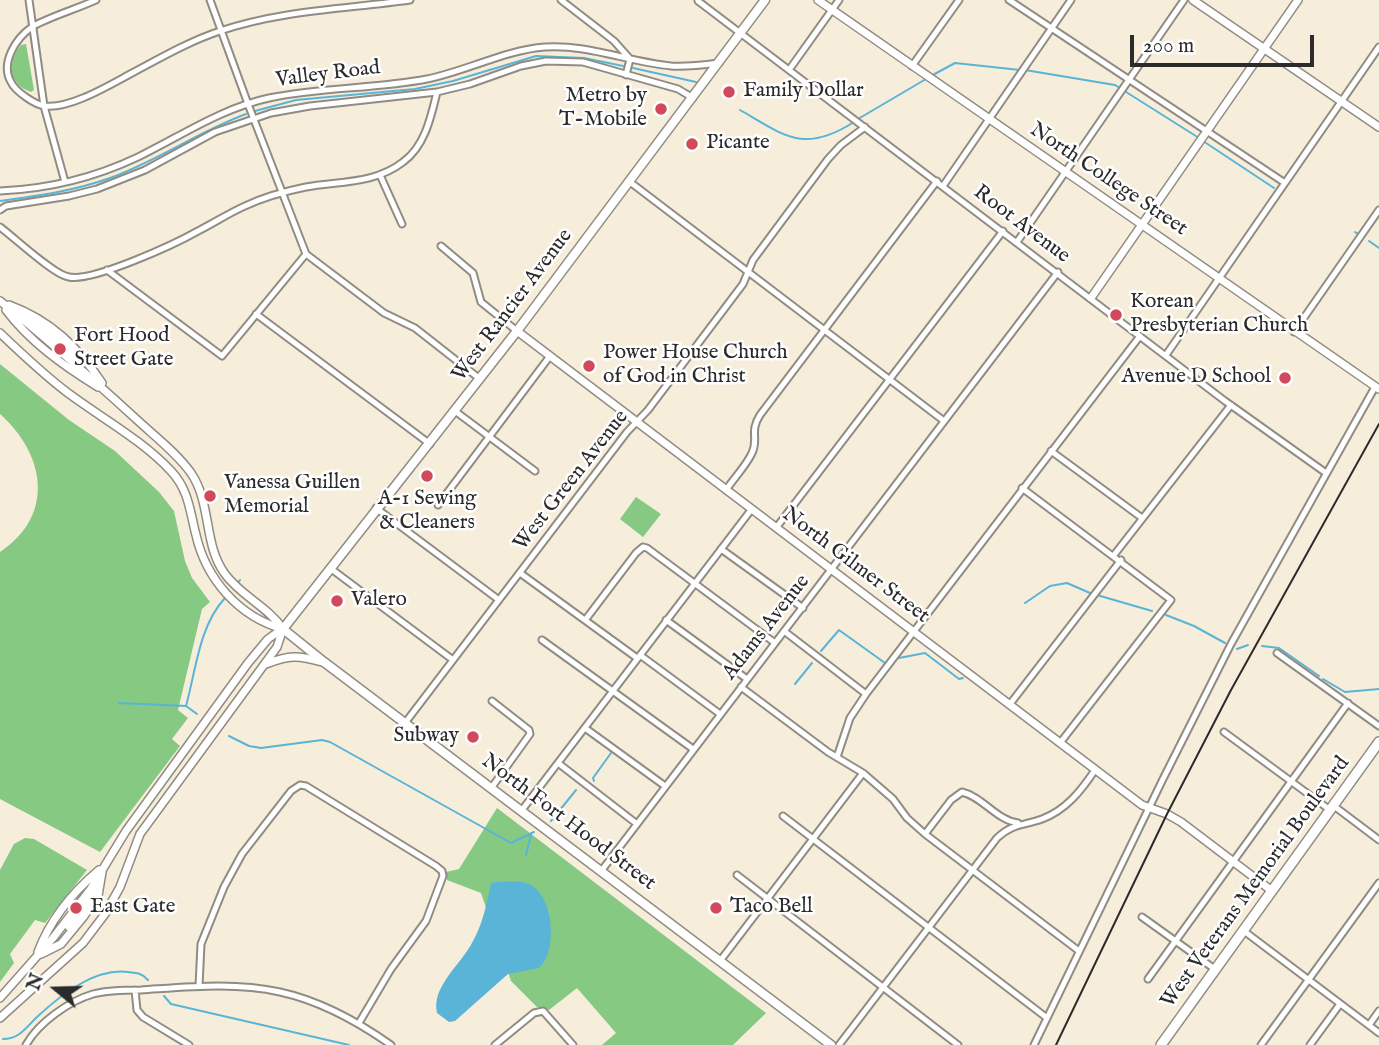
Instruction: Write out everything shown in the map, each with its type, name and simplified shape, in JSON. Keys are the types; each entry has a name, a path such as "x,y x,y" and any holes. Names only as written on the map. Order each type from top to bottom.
{"main road":[{"name":"West Rancier Avenue","path":"283,629 517,331 765,0"},
{"name":"North Fort Hood Street","path":"283,629 831,1045"},
{"name":"West Veterans Memorial Boulevard","path":"1161,1045 1379,742"}],"street":[{"path":"29,0 44,106 65,181"},
{"path":"96,0 33,27 9,55 7,71 11,83 18,90 44,106 74,101 187,44 222,30 302,12 410,0"},
{"path":"211,0 253,119 306,254 384,313 415,328 480,379"},
{"path":"561,0 614,41 630,59 626,75"},
{"name":"North College Street","path":"818,0 1377,388"},
{"path":"789,70 839,0"},
{"path":"915,68 959,0"},
{"path":"1009,0 1206,134 1285,183"},
{"path":"943,186 1071,0"},
{"path":"1017,242 1184,0"},
{"path":"1193,0 1379,127"},
{"path":"1091,298 1298,0"},
{"name":"Root Avenue","path":"698,1 1231,405 1326,473"},
{"name":"Valley Road","path":"0,191 21,190 92,176 137,157 207,120 248,104 306,91 427,79 543,47 563,47 671,66 719,63"},
{"path":"1166,355 1379,47"},
{"path":"0,210 6,206 97,189 145,170 215,132 271,113 437,92 546,61 583,62 678,89 693,98"},
{"path":"0,227 61,275 82,276 107,270 190,236 243,207 305,187 380,175 404,162 412,153 428,126 437,92"},
{"name":"West Green Avenue","path":"405,723 743,284 753,260 828,159 863,125"},
{"path":"380,175 402,224"},
{"path":"726,490 752,454 755,423 937,181"},
{"path":"630,182 944,421"},
{"path":"1294,331 1379,210"},
{"path":"776,528 1003,231"},
{"name":"North Gilmer Street","path":"441,246 473,272 481,302 517,331 1142,806 1181,822 1272,891"},
{"path":"107,270 222,356 306,254"},
{"name":"Adams Avenue","path":"602,870 1058,272"},
{"name":"North Fort Hood Street","path":"0,301 77,363 180,459 200,490 216,558 224,573 273,615 283,629"},
{"path":"256,314 430,444"},
{"name":"North Fort Hood Street","path":"0,333 67,392 131,437 172,472 187,496 201,554 215,582 221,590 265,624 283,629"},
{"path":"837,757 850,718 866,694 1140,336"},
{"path":"438,505 550,355"},
{"path":"1034,1045 1231,644 1326,473 1377,388"},
{"path":"1114,555 1231,405"},
{"path":"455,411 535,471"},
{"path":"1051,451 1142,518"},
{"path":"1023,488 1171,600 1060,743"},
{"path":"376,508 499,600"},
{"path":"522,810 751,510"},
{"path":"586,619 643,547 653,551 775,643"},
{"path":"721,549 803,608"},
{"path":"1010,704 1121,561"},
{"path":"330,568 453,660"},
{"path":"520,573 720,714"},
{"path":"666,620 747,679"},
{"path":"0,1018 83,943 105,915 120,887 140,834 277,647 283,629"},
{"path":"0,998 90,890 126,831 248,663 268,639 283,629"},
{"path":"784,631 866,694"},
{"path":"542,640 693,749"},
{"path":"1277,653 1379,726"},
{"path":"265,664 285,656 307,657 324,662"},
{"path":"741,687 863,773 893,799 907,818 925,834 1079,951"},
{"path":"492,701 529,730 530,734 492,787"},
{"path":"1148,979 1348,702"},
{"path":"584,728 665,786"},
{"path":"1224,732 1379,840"},
{"path":"558,763 637,824"},
{"path":"839,1045 927,927 1004,831 1060,811 1095,770"},
{"path":"720,961 863,773"},
{"path":"199,986 201,944 236,865 290,791 300,785 306,786 442,871 443,876 426,921 391,969 359,1023"},
{"path":"925,834 951,800 962,792 970,794 1006,820 1021,823"},
{"path":"783,817 1047,1018"},
{"path":"737,875 958,1045"},
{"path":"1261,1045 1379,883"},
{"path":"1142,917 1216,970"},
{"path":"1244,931 1379,1033"},
{"path":"26,1045 32,1035 63,1009 93,994 199,986 240,986 281,992 318,1004 359,1023 391,1045"},
{"path":"135,990 137,1010 143,1017 189,1045"},
{"path":"1310,1045 1340,1004"},
{"path":"1369,1025 1379,1011"},
{"path":"495,1045 534,1013 543,1012 573,1045"}],"green space":[{"path":"26,44 34,90 31,92 18,84 12,72 16,52 21,45"},
{"path":"0,364 69,420 115,451 159,492 174,511 185,561 192,578 210,602 202,609 178,710 188,718 172,739 180,746 100,852 0,799 0,552 18,537 30,520 36,503 38,484 35,465 27,447 0,414"},
{"path":"636,497 661,514 643,537 620,519"},
{"path":"497,808 766,1013 733,1045 602,1045 616,1033 577,988 549,1010 537,1007 511,981 481,893 447,880 446,872 459,869"},
{"path":"25,838 34,839 87,870 45,923 35,920 10,954 14,963 0,982 0,870 14,844"}],"water":[{"path":"491,883 525,883 537,890 548,911 551,937 549,950 539,968 508,974 455,1021 449,1022 437,1013 439,994 473,941 482,920"}],"waterway":[{"path":"255,111 296,100 415,89 453,81 536,56 584,58 623,66"},
{"path":"931,76 955,63 1020,70"},
{"path":"633,68 696,82"},
{"path":"1025,70 1115,85 1199,138"},
{"path":"858,119 926,79"},
{"path":"740,110 795,138 821,137 854,122"},
{"path":"0,201 96,183 246,114"},
{"path":"1203,141 1274,188"},
{"path":"1369,241 1379,248"},
{"path":"1025,603 1050,586 1067,583 1090,593 1152,611"},
{"path":"197,714 186,706 196,663 209,622 225,598"},
{"path":"1166,615 1225,643"},
{"path":"821,651 839,630 885,663"},
{"path":"1237,649 1248,645"},
{"path":"1262,646 1279,648 1319,676"},
{"path":"899,658 925,653 959,679 963,678"},
{"path":"795,684 812,663"},
{"path":"1323,679 1345,692 1379,689"},
{"path":"119,703 186,706"},
{"path":"229,736 249,746 261,748 322,740 330,742 511,843 534,832"},
{"path":"594,781 593,778 611,753"},
{"path":"551,821 576,790"},
{"path":"526,855 531,835"},
{"path":"3,1039 18,1035 58,999 91,978 128,972 137,973 148,980"},
{"path":"164,996 171,1004 349,1045"}],"railway":[{"path":"1056,1045 1167,814 1231,690 1379,424"}],"place":[{"name":"Family Dollar","path":"729,92"},
{"name":"Metro by T-Mobile","path":"661,109"},
{"name":"Picante","path":"692,144"},
{"name":"Korean Presbyterian Church","path":"1116,315"},
{"name":"Fort Hood Street Gate","path":"60,349"},
{"name":"Power House Church of God in Christ","path":"589,366"},
{"name":"Avenue D School","path":"1285,378"},
{"name":"A-1 Sewing & Cleaners","path":"427,476"},
{"name":"Vanessa Guillen Memorial","path":"210,496"},
{"name":"Valero","path":"337,601"},
{"name":"Subway","path":"473,737"},
{"name":"East Gate","path":"76,908"},
{"name":"Taco Bell","path":"716,908"}]}
